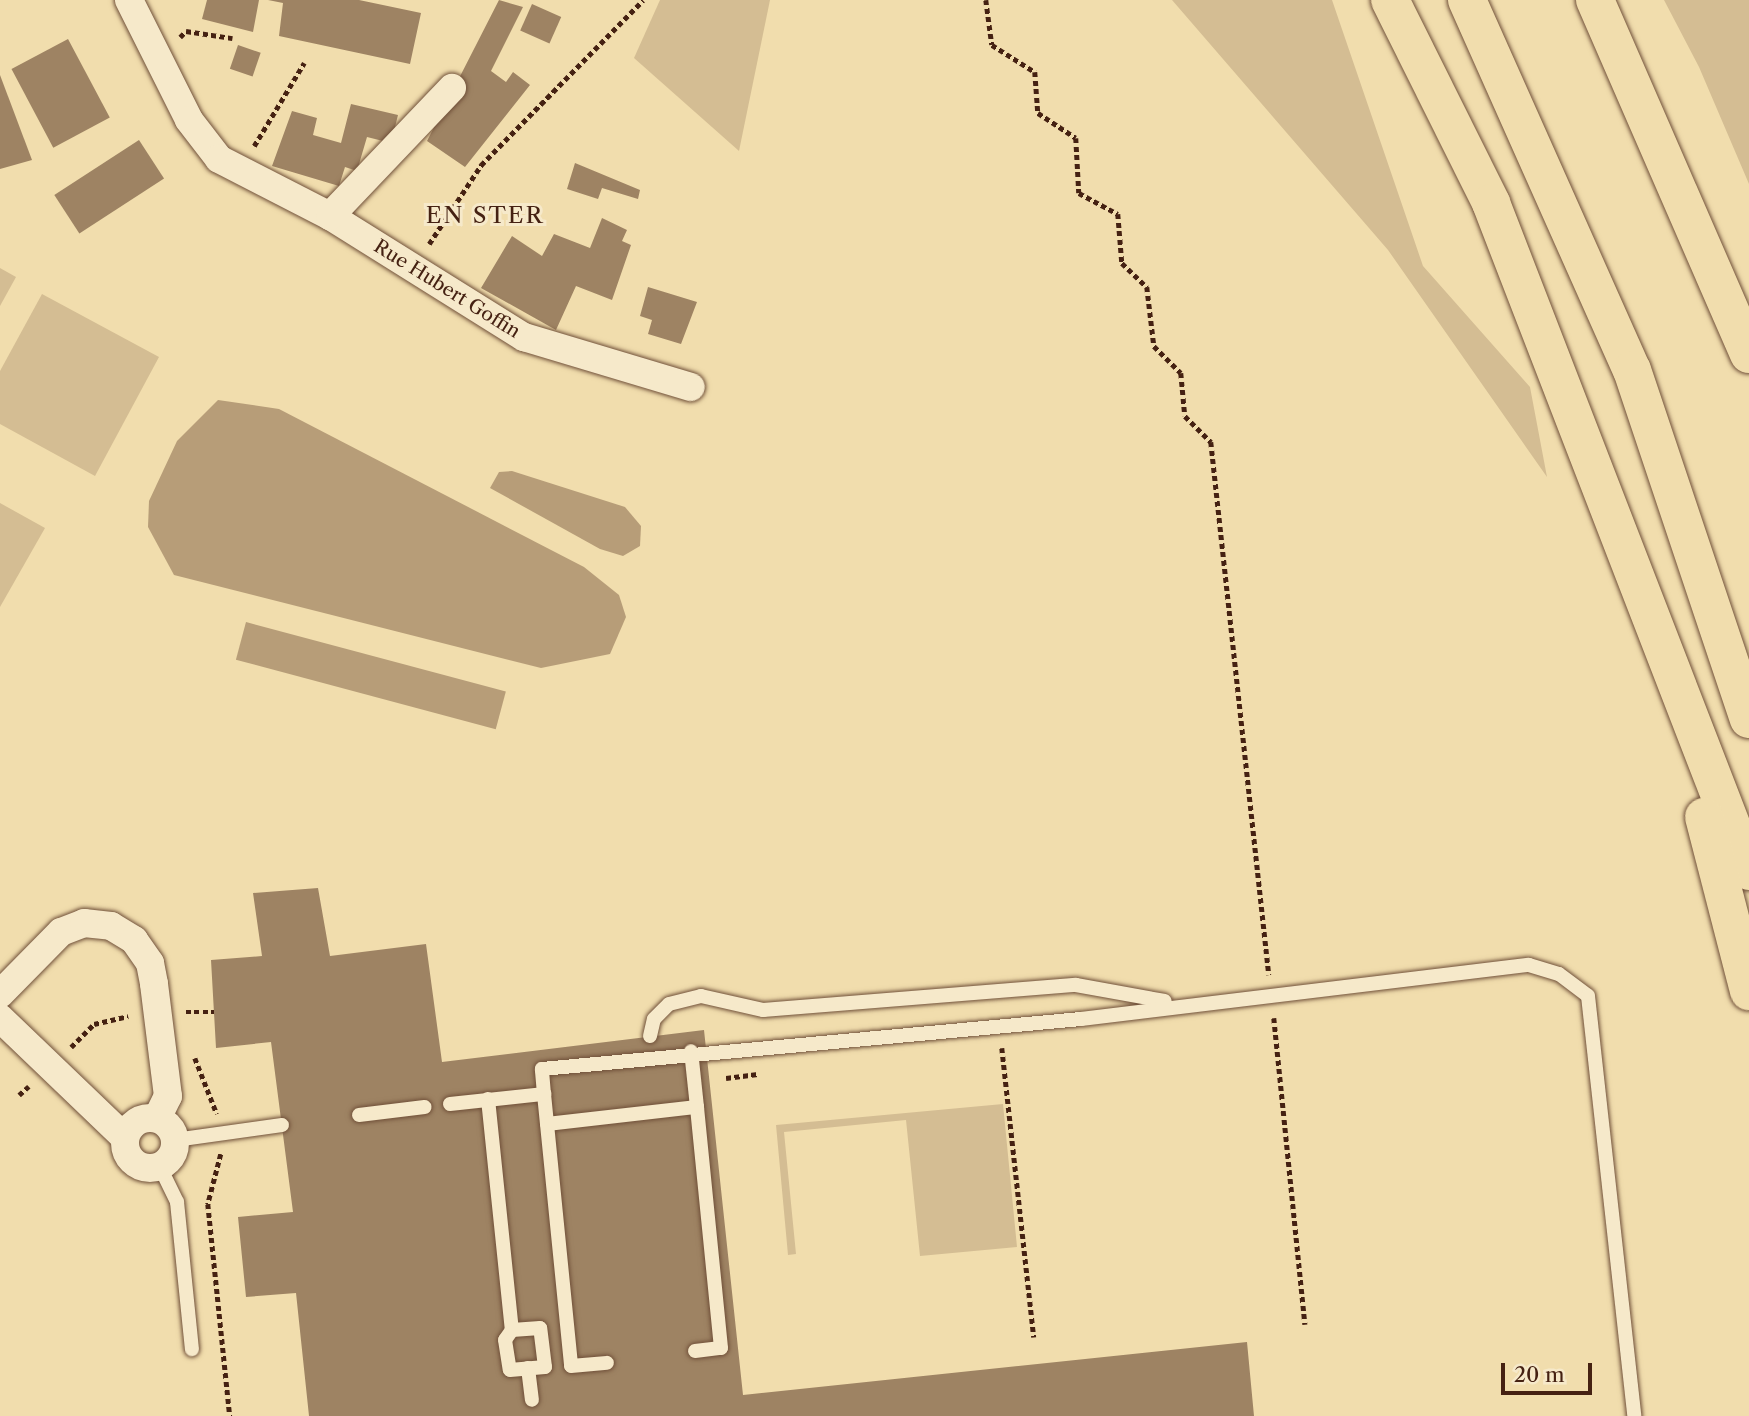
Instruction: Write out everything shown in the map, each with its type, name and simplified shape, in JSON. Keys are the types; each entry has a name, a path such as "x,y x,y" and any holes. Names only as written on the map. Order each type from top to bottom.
{"highway":[{"path":"1390,0 1490,203 1749,871"},
{"path":"1467,0 1632,370 1749,719"},
{"path":"1595,0 1749,354"},
{"path":"1650,612 1749,991"}],"street":[{"name":"Rue Hubert Goffin","path":"129,0 189,120 219,159 330,216 524,337 691,387"},
{"path":"330,216 452,88"},
{"path":"0,994 61,932 84,923 110,926 134,940 150,963 157,1014 167,1096 157,1119"},
{"path":"0,1018 125,1139 133,1162 160,1167 171,1158 175,1140 157,1119 141,1119 125,1139"}],"lane":[{"path":"607,1363 571,1366 542,1069 691,1051 1081,1018 1177,1003 1529,965 1559,974 1588,996 1634,1416"},
{"path":"650,1036 654,1019 669,1004 701,996 764,1010 1076,985 1177,1003"},
{"path":"691,1051 721,1348 695,1351"},
{"path":"450,1104 544,1094"},
{"path":"488,1099 512,1330 505,1339 510,1370 545,1367 540,1328 512,1330"},
{"path":"359,1115 425,1107"},
{"path":"547,1124 697,1107"},
{"path":"175,1140 282,1125"},
{"path":"160,1167 177,1202 192,1349"},
{"path":"528,1368 532,1400"}],"path":[{"path":"413,268 481,165 643,0"},
{"path":"986,0 992,45 1035,72 1038,113 1076,138 1079,193 1118,214 1122,263 1147,287 1154,346 1181,373 1185,415 1211,442 1305,1324"},
{"path":"158,59 186,31 232,38"},
{"path":"238,169 304,63"},
{"path":"19,1096 94,1024 157,1014 214,1012"},
{"path":"1002,1047 1034,1337"}],"shaded area":[{"path":"660,0 770,0 739,151 634,58"},
{"path":"1172,0 1332,0 1423,266 1530,387 1547,477 1388,250"},
{"path":"1664,0 1749,0 1749,184 1699,67"},
{"path":"0,268 16,277 0,306"},
{"path":"42,294 159,357 95,476 0,424 0,371"},
{"path":"218,400 279,409 584,567 619,595 626,617 610,654 541,668 174,575 148,527 149,501 177,441"},
{"path":"512,471 625,507 641,526 640,546 623,556 600,549 490,488 499,472"},
{"path":"0,503 45,528 0,607"},
{"path":"246,622 506,692 496,729 236,660"},
{"path":"1003,1104 1017,1247 920,1256 906,1120 784,1132 796,1254 788,1255 776,1125"}],"building":[{"path":"207,0 259,0 253,32 202,19"},
{"path":"268,0 359,0 421,13 410,64 279,36 283,3"},
{"path":"499,0 523,7 491,71 506,82 513,72 530,85 465,167 427,141"},
{"path":"532,4 561,17 549,44 520,30"},
{"path":"68,39 110,118 53,148 11,69"},
{"path":"238,45 261,53 253,76 230,69"},
{"path":"0,75 32,160 0,169"},
{"path":"351,104 398,115 391,143 367,137 357,171 345,167 339,186 272,166 292,111 317,118 313,135 341,143"},
{"path":"139,140 164,179 79,234 54,195"},
{"path":"575,163 640,190 638,199 602,188 598,199 567,189"},
{"path":"602,218 627,230 622,241 631,245 612,300 576,286 556,330 481,288 512,236 542,256 554,234 590,248"},
{"path":"648,287 697,302 681,344 648,334 652,320 640,316"},
{"path":"318,888 330,956 426,944 442,1062 704,1030 743,1395 1247,1342 1254,1416 309,1416 296,1293 246,1297 238,1217 293,1212 271,1042 216,1048 211,960 262,956 253,893"}],"district":[{"name":"EN STER","path":"485,215"}]}
